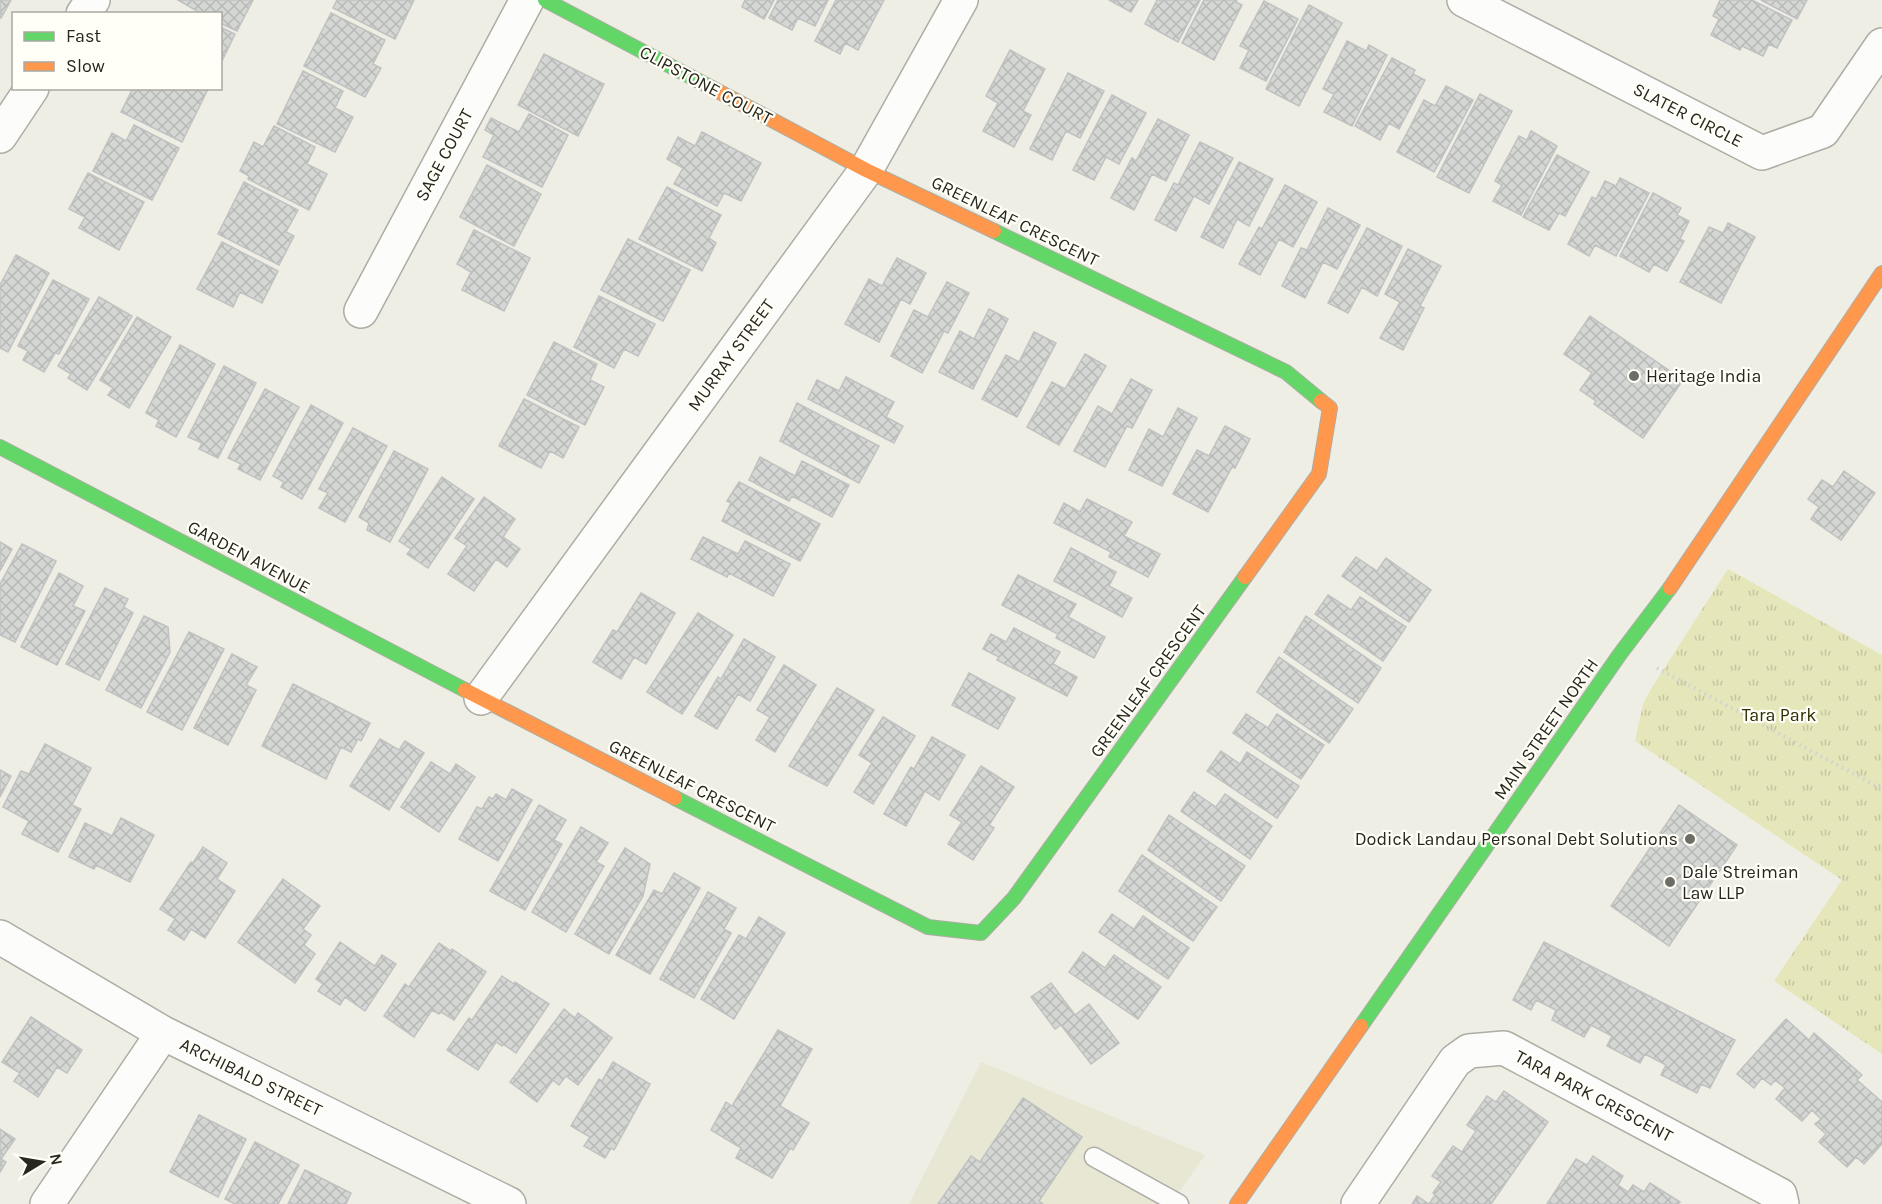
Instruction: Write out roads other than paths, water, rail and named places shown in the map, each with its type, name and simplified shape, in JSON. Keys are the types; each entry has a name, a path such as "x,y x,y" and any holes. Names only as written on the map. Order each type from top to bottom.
{"street":[{"name":"SAGE COURT","path":"361,311 527,0"},
{"name":"CLIPSTONE COURT","path":"545,0 866,170"},
{"name":"MURRAY STREET","path":"481,698 866,170 961,0"},
{"name":"SLATER CIRCLE","path":"1464,0 1762,153 1823,131 1882,45"},
{"path":"0,136 31,90"},
{"name":"GREENLEAF CRESCENT","path":"481,698 928,927 981,933 1014,898 1319,474 1330,408 1286,372 866,170"},
{"name":"MAIN STREET NORTH","path":"1238,1204 1620,654 1683,571 1882,273"},
{"name":"GARDEN AVENUE","path":"0,447 481,698"},
{"name":"ARCHIBALD STREET","path":"0,937 163,1033 509,1204"},
{"path":"47,1204 163,1033"},
{"name":"TARA PARK CRESCENT","path":"1358,1204 1455,1061 1469,1051 1504,1048 1780,1195 1782,1204"}],"lane":[{"path":"1094,1157 1179,1204"}],"place":[{"name":"Heritage India","path":"1634,376"},
{"name":"Dodick Landau Personal Debt Solutions","path":"1690,839"},
{"name":"Dale Streiman Law LLP","path":"1670,882"}],"park label":[{"name":"Tara Park","path":"1779,715"}]}
